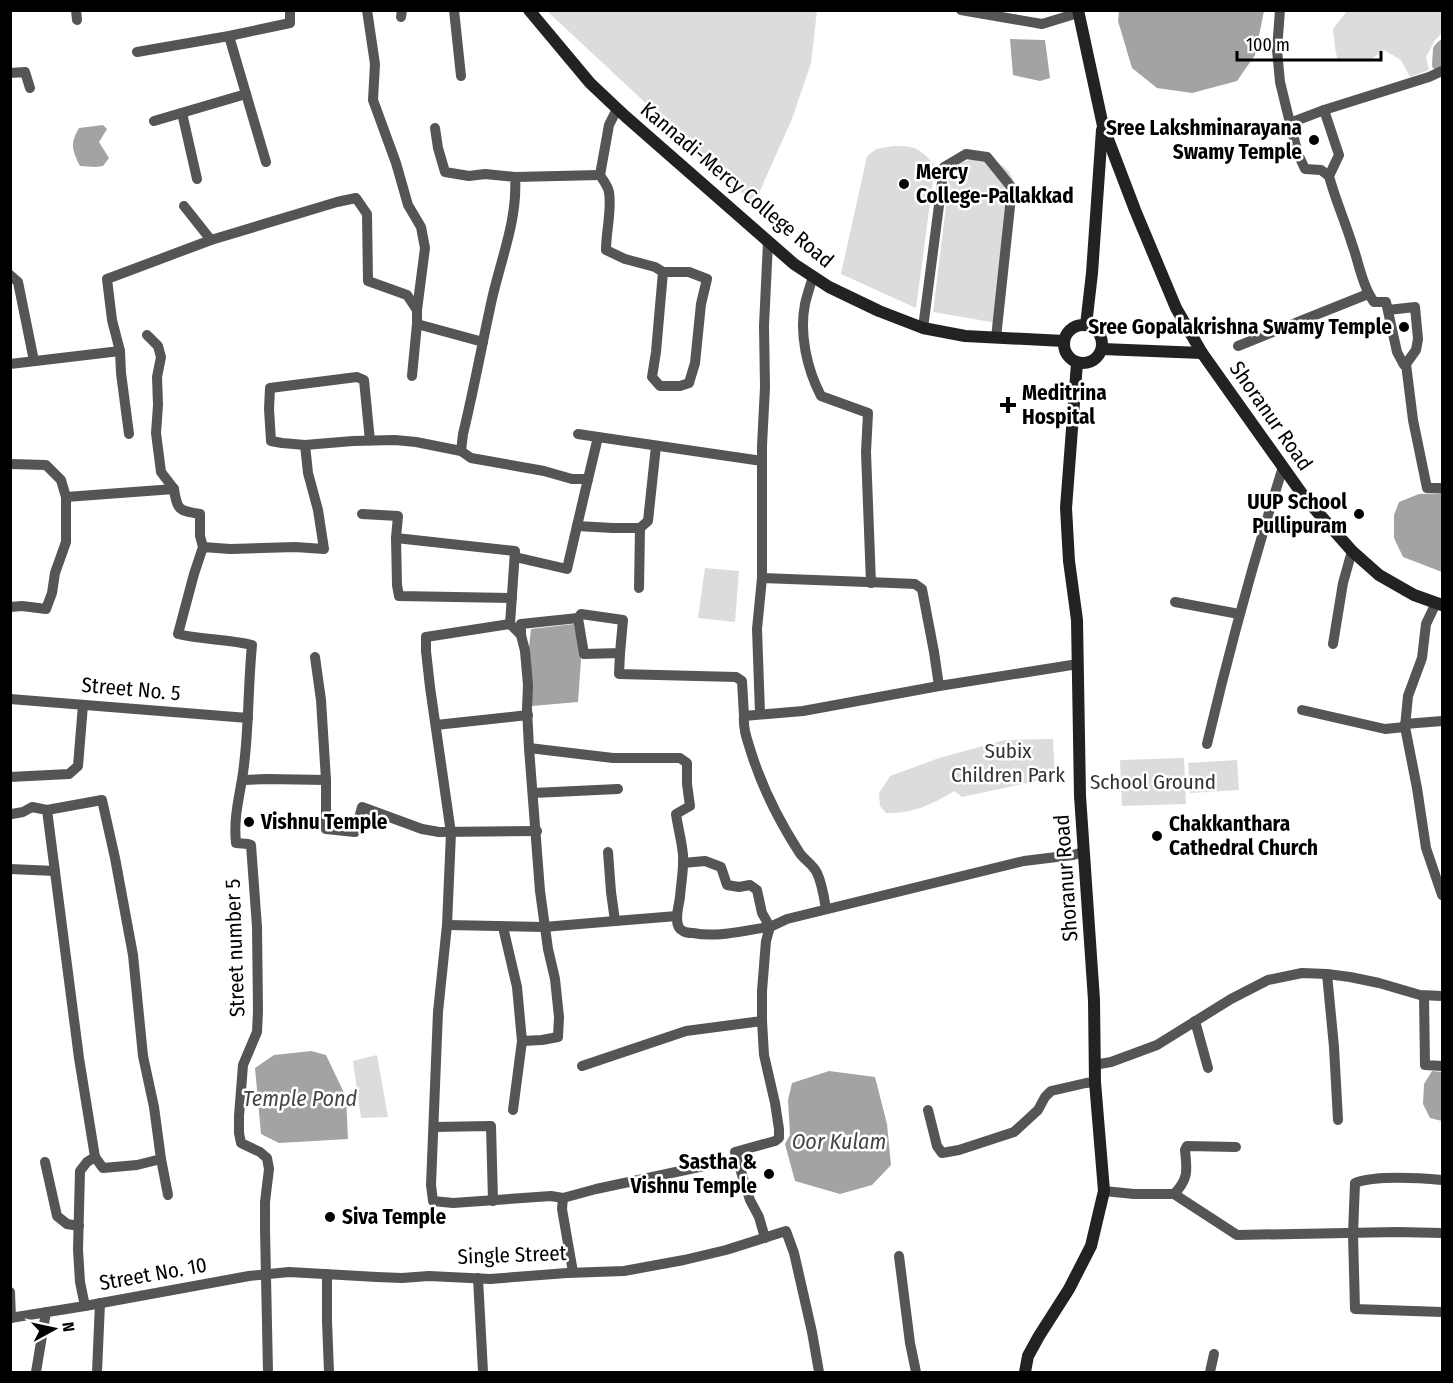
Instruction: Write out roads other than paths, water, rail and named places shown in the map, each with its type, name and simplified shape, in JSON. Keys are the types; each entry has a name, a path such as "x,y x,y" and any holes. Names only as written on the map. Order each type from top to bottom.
{"main road":[{"name":"Kannadi-Mercy College Road","path":"529,10 590,83 617,109 794,264 829,287 879,311 923,328 965,336 1064,341"},
{"path":"1078,12 1103,126 1176,308 1202,353"},
{"path":"1086,325 1103,126"},
{"path":"1086,325 1092,327 1101,336 1102,348 1095,359 1077,363 1068,357 1064,341 1065,335 1074,327 1086,325"},
{"name":"Shoranur Road","path":"1102,348 1202,353 1305,498 1352,551 1379,575 1414,595 1439,604"},
{"name":"Shoranur Road","path":"1025,1372 1028,1356 1069,1289 1091,1246 1104,1191 1095,1082 1094,1000 1080,796 1077,620 1069,561 1066,508 1077,363"}],"street":[{"path":"136,52 290,23 290,10"},
{"path":"367,10 375,64 373,100 396,163 408,205 422,227 424,248 412,376"},
{"path":"453,10 461,76"},
{"path":"961,10 1042,24 1078,12"},
{"path":"1280,10 1276,50 1280,82 1298,154 1305,170 1321,170 1329,176 1368,294 1374,302 1386,303 1397,352 1404,365 1406,364"},
{"path":"229,36 266,162"},
{"path":"1290,123 1443,71"},
{"path":"10,73 25,72 30,88"},
{"path":"154,121 246,94"},
{"path":"617,109 609,125 600,175 609,190 606,250 663,272 689,272 707,279 701,304 695,363 689,383 680,386 660,386 652,377 663,272"},
{"path":"1324,110 1339,155 1329,176"},
{"path":"182,113 197,179"},
{"path":"435,128 444,172 469,176 485,174 515,177 600,175"},
{"path":"923,328 944,167 966,154 987,157 1012,188 996,338"},
{"path":"461,451 483,342 509,233 516,188 515,177"},
{"path":"129,434 120,351 112,320 106,279 211,240 356,198 367,214 368,281 407,295 417,310"},
{"path":"184,206 211,240"},
{"path":"760,713 757,629 762,579 764,326 768,242"},
{"path":"10,275 18,282 34,362"},
{"path":"813,277 805,303 802,326 814,382 821,396 868,413 866,452 871,583"},
{"path":"1238,346 1368,294"},
{"path":"1388,310 1415,307 1418,339 1416,350 1406,364 1413,420 1427,488 1443,488"},
{"path":"417,324 483,342"},
{"path":"147,335 158,346 161,357 157,377 156,433 161,472 174,489 176,503 184,512 200,514 200,536 203,547 178,634 252,645 243,780 326,780"},
{"path":"10,364 120,351"},
{"path":"370,441 364,380 357,377 270,388 271,441 306,445 395,440 416,442 461,451 471,458 544,471 572,479 588,479"},
{"path":"578,434 762,461"},
{"path":"515,557 567,569 598,437"},
{"path":"203,547 324,549 318,510 308,473 306,445"},
{"path":"577,526 640,528 648,521 656,446"},
{"path":"10,464 46,465 61,480 66,497 66,542 46,609 10,607"},
{"path":"1207,744 1239,614 1283,467"},
{"path":"66,497 174,489"},
{"path":"362,514 398,516 396,538 399,596 512,598"},
{"path":"639,588 640,528"},
{"path":"396,538 515,551 510,624 521,635"},
{"path":"1333,644 1342,583 1352,551"},
{"path":"762,579 915,584 922,589 939,686"},
{"path":"1175,602 1239,614"},
{"path":"1439,604 1426,624 1422,658 1408,696 1405,726 1426,848 1443,895"},
{"path":"522,1041 542,1041 558,1036 559,1017 555,979 544,927 529,748 528,685 521,624 578,618 581,614 623,620 619,674 736,677 742,681 743,728 762,782 776,813 801,856 813,866 818,875 826,909"},
{"path":"578,618 584,654 620,653"},
{"path":"510,624 426,637 430,687 451,833 447,925 438,1012 431,1185 433,1201 453,1203 551,1196 563,1198 737,1159"},
{"path":"315,657 321,700 326,780 326,828 355,832 362,807 422,829 451,833 537,831"},
{"path":"744,716 803,711 1078,664"},
{"name":"Street No. 5","path":"10,699 248,718"},
{"path":"10,777 69,774 78,766 83,705"},
{"path":"1302,710 1385,729 1443,721"},
{"path":"436,725 528,715"},
{"path":"529,748 613,758 680,758 687,763 690,806 676,814 683,854 677,916 679,926 683,931 728,934 770,927 787,919 1024,861 1083,852"},
{"name":"Street number 5","path":"243,780 235,820 236,843 251,845 257,927 258,1011 257,1032 243,1065 239,1133 241,1143 267,1158 269,1169 265,1202 267,1274"},
{"path":"533,793 618,789"},
{"path":"12,814 32,807 47,810 102,800 133,955 143,1056 154,1107 168,1196"},
{"path":"47,810 85,1099 95,1157 103,1168 137,1165 162,1159"},
{"path":"608,852 615,921"},
{"path":"1430,860 1443,858"},
{"path":"683,863 705,861 721,867 727,885 738,887 750,885 757,890 762,913 770,927"},
{"path":"10,869 55,871"},
{"path":"447,925 544,927 677,916"},
{"path":"503,927 518,987 522,1041 513,1110"},
{"path":"760,1239 759,1217 750,1200 735,1152 779,1138 775,1103 764,1055 762,1021 765,940 770,927"},
{"path":"1094,1065 1111,1062 1156,1045 1231,999 1268,980 1302,973 1327,974 1379,983 1424,996 1443,996"},
{"path":"1327,974 1338,1120"},
{"path":"1424,996 1425,1065 1443,1066"},
{"path":"582,1066 686,1031 762,1021"},
{"path":"1195,1021 1208,1068"},
{"path":"928,1110 937,1146 942,1153 959,1150 1014,1132 1038,1110 1051,1091 1095,1082"},
{"path":"434,1127 491,1126 493,1201"},
{"path":"1174,1194 1187,1174 1185,1150 1187,1146 1236,1147"},
{"path":"84,1306 78,1250 80,1171 87,1162 95,1157"},
{"path":"45,1162 57,1216 67,1224 79,1226"},
{"path":"1443,1180 1382,1179 1355,1183 1353,1234 1355,1309 1443,1312"},
{"path":"1104,1191 1174,1194 1237,1235 1443,1233"},
{"path":"563,1198 562,1209 573,1272"},
{"name":"Single Street","path":"267,1274 289,1272 394,1278 429,1276 501,1278 573,1272 624,1271 684,1260 786,1231 794,1253 819,1372"},
{"path":"899,1256 916,1372"},
{"path":"267,1274 268,1372"},
{"name":"Street No. 10","path":"11,1318 249,1275 267,1274"},
{"path":"327,1274 329,1372"},
{"path":"478,1278 483,1372"},
{"path":"10,1292 11,1318"},
{"path":"97,1372 100,1303"},
{"path":"36,1372 45,1312"},
{"path":"1210,1372 1214,1354"}],"water":[{"path":"1119,10 1264,11 1255,55 1237,81 1192,93 1157,88 1132,68 1118,21"},
{"path":"1010,39 1045,40 1050,78 1040,81 1013,75"},
{"path":"103,125 107,129 99,142 109,158 103,166 80,166 73,147 79,128"},
{"path":"1442,493 1442,572 1403,557 1394,538 1394,515 1399,502 1419,494"},
{"path":"574,624 581,660 578,702 532,706 529,647 531,629"},
{"name":"Temple Pond","path":"311,1051 326,1055 346,1097 348,1139 279,1143 261,1134 255,1068 274,1055"},
{"name":"Oor Kulam","path":"829,1071 875,1077 887,1124 891,1165 872,1185 840,1194 795,1181 785,1144 790,1135 788,1100 792,1083"},
{"path":"1432,1071 1442,1072 1442,1121 1430,1118 1423,1104 1424,1084"}],"waterway":[{"path":"1437,65 1438,49 1442,45"}],"place":[{"name":"Sree Lakshminarayana Swamy Temple","path":"1314,140"},
{"name":"Mercy College-Pallakkad","path":"904,184"},
{"name":"Sree Gopalakrishna Swamy Temple","path":"1404,327"},
{"name":"Meditrina Hospital","path":"1008,405"},
{"name":"UUP School Pullipuram","path":"1359,514"},
{"name":"Vishnu Temple","path":"249,822"},
{"name":"Chakkanthara Cathedral Church","path":"1157,836"},
{"name":"Sastha & Vishnu Temple","path":"769,1174"},
{"name":"Siva Temple","path":"330,1217"}],"park label":[{"name":"Subix Children Park","path":"1008,763"},
{"name":"School Ground","path":"1153,782"}]}
